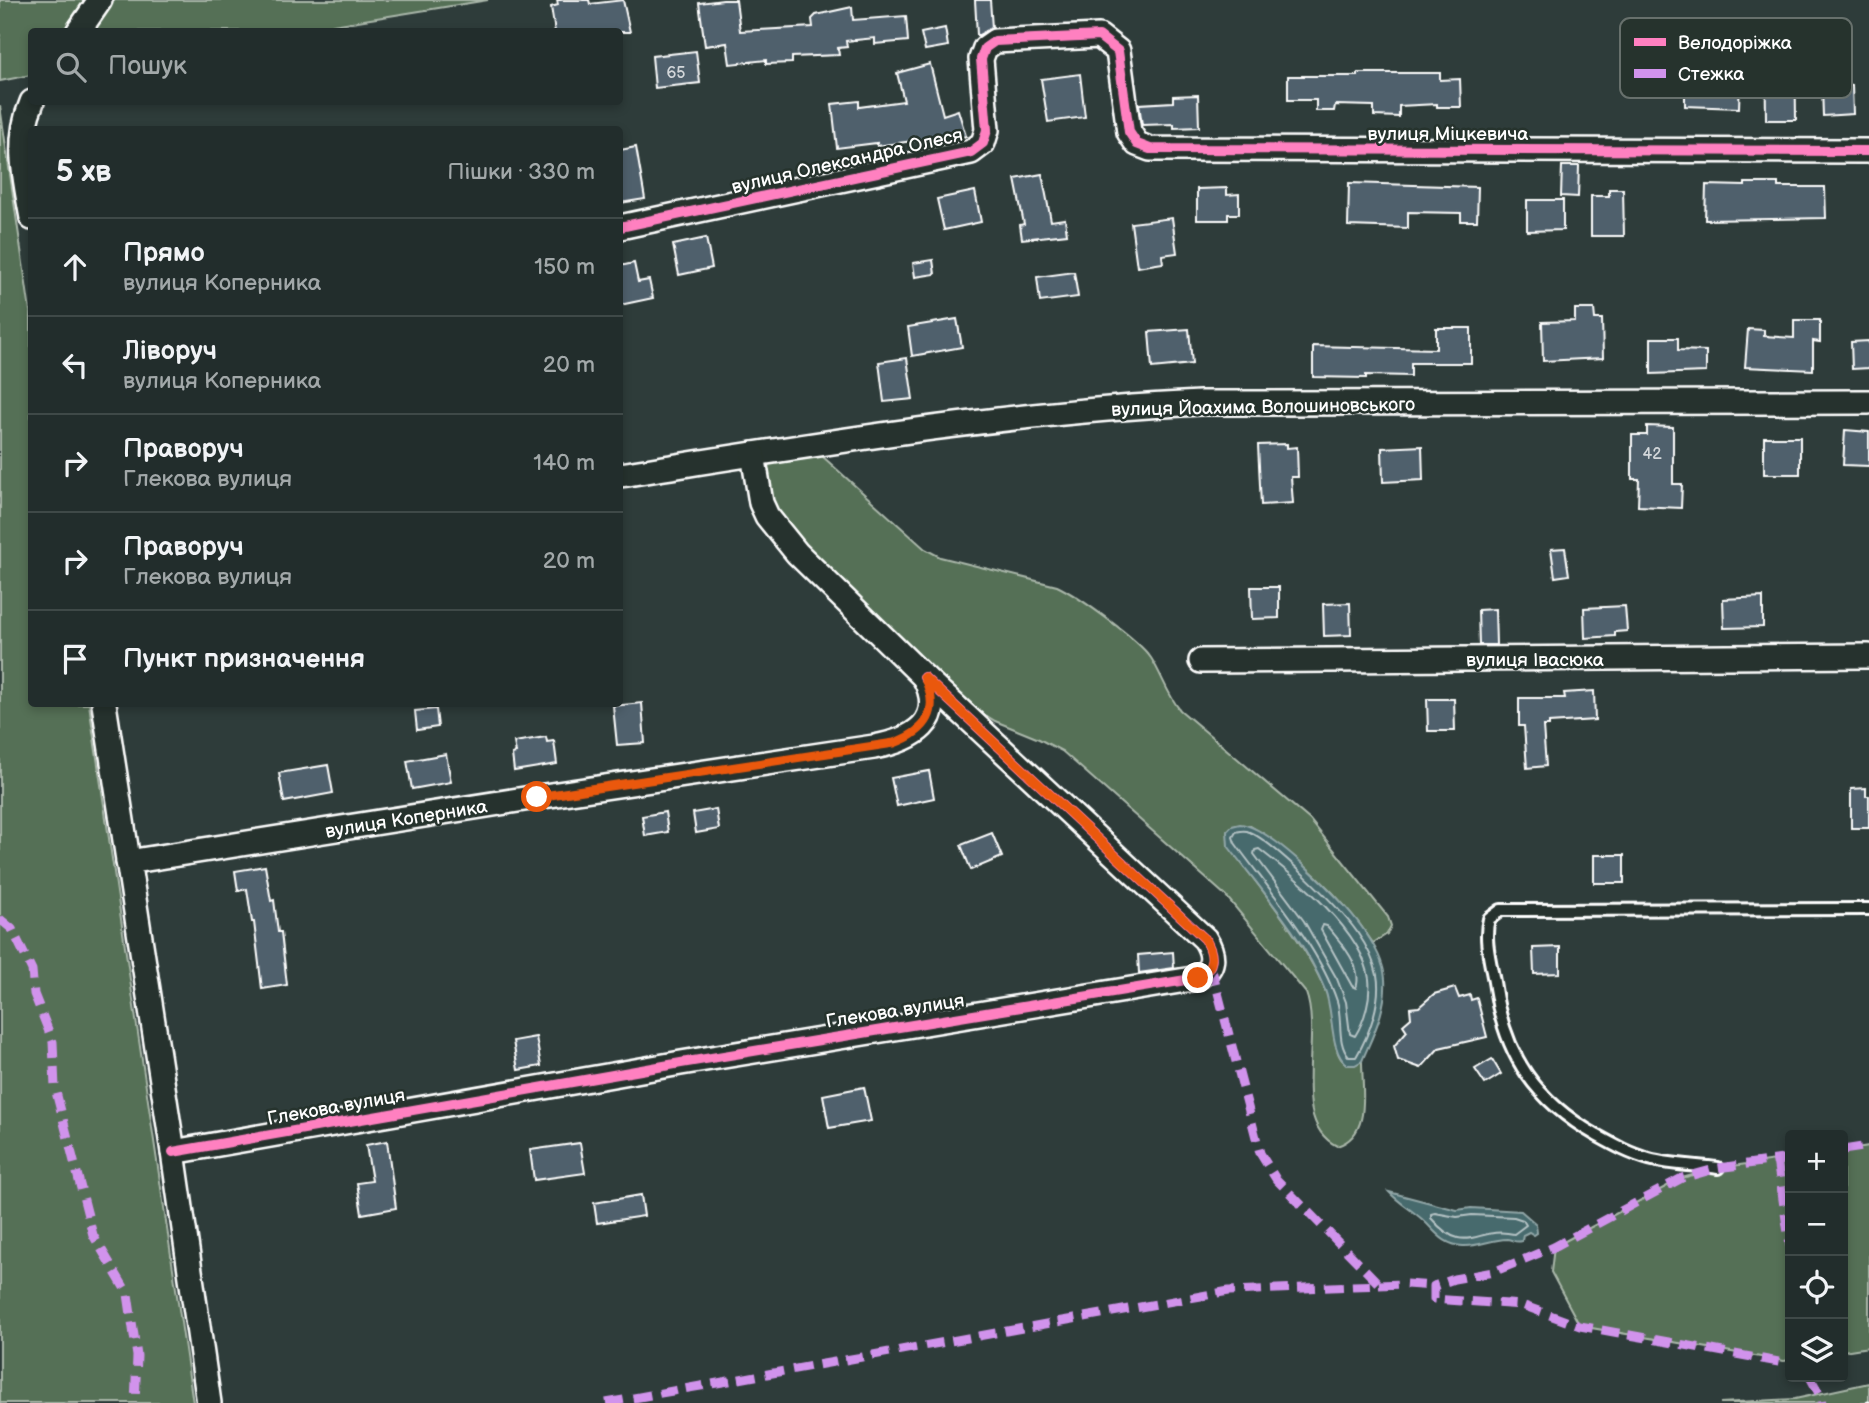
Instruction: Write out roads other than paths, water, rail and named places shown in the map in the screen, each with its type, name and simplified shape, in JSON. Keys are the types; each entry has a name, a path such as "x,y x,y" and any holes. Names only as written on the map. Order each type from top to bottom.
{"street":[{"path":"81,28 100,0"},
{"name":"вулиця Олександра Олеся","path":"623,226 971,152 983,144 987,130 981,59 985,48 995,41 1099,36 1109,42"},
{"name":"вулиця Міцкевича","path":"1109,42 1118,51 1129,132 1138,144 1150,149 1869,151"},
{"path":"28,195 21,153 22,133 31,105"},
{"name":"вулиця Йоахима Волошиновського","path":"623,475 753,454 1134,406 1227,403 1869,402"},
{"path":"753,454 761,503 767,516 797,553 924,677"},
{"name":"вулиця Івасюка","path":"1201,661 1869,656"},
{"name":"вулиця Коперника","path":"128,862 894,743 912,735 929,717 932,696 924,677"},
{"name":"Глекова вулиця","path":"173,1152 667,1066 1198,978 1207,972 1213,958 1205,939 924,677"},
{"path":"104,707 209,1403"}],"lane":[{"path":"1718,1168 1652,1160 1627,1152 1575,1123 1541,1094 1510,1043 1501,1019 1487,935 1489,919 1501,909 1869,909"}],"water":[{"path":"1240,824 1269,837 1305,866 1352,914 1377,951 1384,972 1384,1001 1362,1061 1355,1065 1347,1065 1337,1050 1328,999 1306,952 1228,846 1227,831"},
{"path":"1389,1192 1457,1210 1471,1208 1521,1211 1536,1224 1537,1233 1534,1235 1529,1232 1523,1235 1520,1242 1507,1239 1474,1245 1456,1245 1440,1237"}]}
